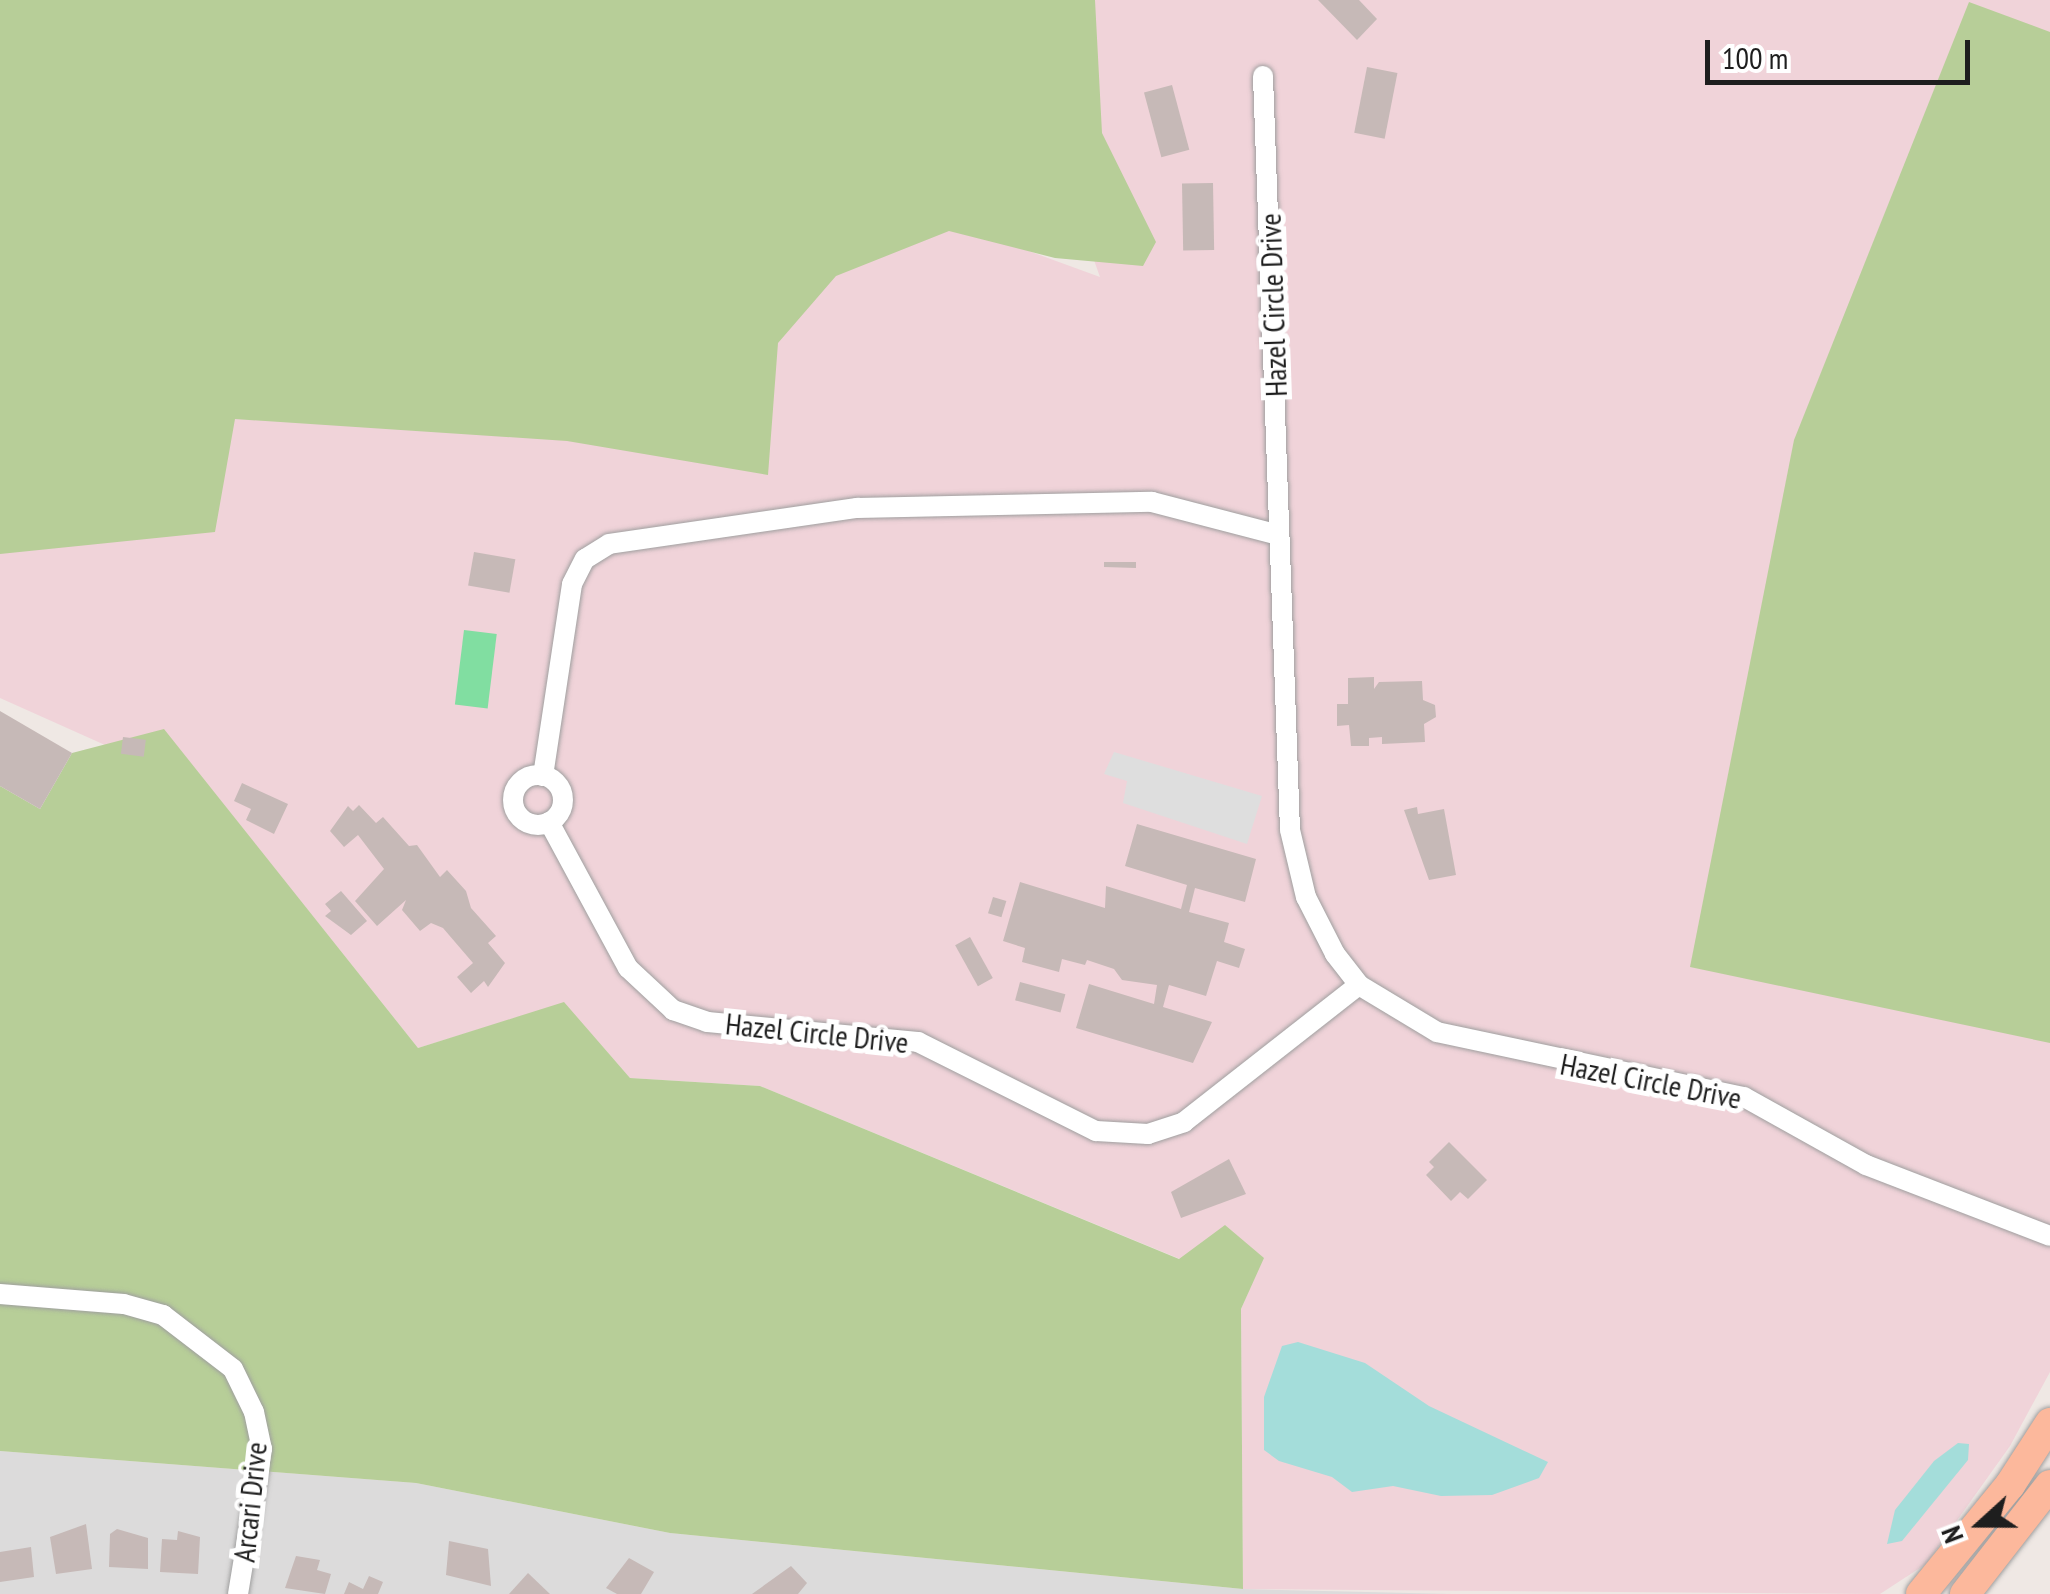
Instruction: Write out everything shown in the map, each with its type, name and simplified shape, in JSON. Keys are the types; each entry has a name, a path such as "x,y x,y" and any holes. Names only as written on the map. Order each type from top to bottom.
{"main road":[{"path":"1921,1594 2010,1486 2050,1423"},
{"path":"1965,1594 2050,1485"}],"street":[{"name":"Hazel Circle Drive","path":"1263,76 1294,858 1319,928 1359,984 1405,1017 1469,1044 1744,1097 1866,1165 2050,1236"},
{"name":"Hazel Circle Drive","path":"1279,535 1185,507 1134,502 857,508 609,544 584,558 572,584 543,776 562,797 550,822 628,968 673,1010 707,1022 918,1042 1096,1131 1148,1134 1184,1122 1359,984"},
{"path":"543,776 522,780 513,800 525,822 550,822"},
{"name":"Arcari Drive","path":"0,1294 124,1304 163,1315 233,1370 254,1412 262,1449 238,1594"}],"shaded area":[{"path":"1047,0 2050,0 2050,1372 2010,1446 1926,1564 1880,1594 1243,1589 1241,1309 1263,1258 1180,1259 760,1086 630,1078 564,1003 418,1048 164,730 105,745 0,698 0,489 190,357 930,215 1100,277 1053,145"},
{"path":"1114,752 1262,796 1247,844 1123,803 1127,781 1104,774"},
{"path":"0,1451 416,1483 670,1533 1243,1589 1452,1594 0,1594"}],"green space":[{"path":"0,0 1095,0 1102,133 1156,242 1143,266 1055,258 949,231 836,276 778,343 768,475 567,441 235,419 215,532 0,554"},
{"path":"1969,2 2050,32 2050,1043 1690,967 1794,440"},
{"path":"464,630 497,634 488,708 455,704"},
{"path":"164,729 418,1048 564,1002 630,1078 760,1086 1179,1259 1225,1225 1264,1258 1241,1309 1243,1589 670,1533 416,1483 0,1451 0,786 40,809 72,753"}],"water":[{"path":"1298,1342 1365,1363 1429,1406 1548,1462 1539,1478 1492,1495 1441,1496 1393,1486 1352,1492 1332,1477 1279,1461 1264,1450 1264,1397 1282,1346"},
{"path":"1958,1443 1969,1444 1968,1460 1902,1541 1887,1544 1895,1510 1934,1461"}],"building":[{"path":"1318,0 1359,0 1377,19 1357,40"},
{"path":"1367,67 1397,73 1385,139 1354,133"},
{"path":"1172,85 1189,150 1161,157 1144,93"},
{"path":"1213,183 1214,250 1183,251 1182,184"},
{"path":"474,552 515,559 509,593 468,585"},
{"path":"1104,562 1136,562 1136,568 1104,567"},
{"path":"1374,677 1374,689 1379,682 1422,681 1423,700 1435,705 1436,717 1424,724 1425,742 1382,744 1382,737 1369,738 1369,746 1351,746 1349,725 1337,726 1337,704 1348,704 1348,678"},
{"path":"0,711 72,753 40,809 0,786"},
{"path":"123,737 146,740 144,757 121,754"},
{"path":"242,783 288,804 274,834 246,820 251,809 234,801"},
{"path":"359,805 376,823 383,817 409,846 417,845 440,877 447,870 466,891 471,908 496,936 488,943 505,963 488,987 484,981 471,993 457,977 473,963 443,928 431,923 420,931 402,910 406,900 377,926 355,901 384,869 358,835 344,847 330,831 348,806 353,811"},
{"path":"1417,807 1418,814 1444,809 1456,875 1429,880 1404,810"},
{"path":"1137,824 1256,859 1245,902 1195,888 1189,912 1229,923 1224,942 1245,949 1239,968 1217,961 1206,996 1169,985 1163,1007 1212,1022 1193,1063 1076,1028 1089,984 1154,1004 1157,985 1122,980 1114,969 1087,960 1085,965 1062,959 1059,972 1022,962 1025,948 1003,941 1020,882 1105,908 1106,886 1181,909 1187,885 1125,866"},
{"path":"341,891 367,921 351,935 325,916 331,911 325,904"},
{"path":"993,897 1006,901 1001,917 988,913"},
{"path":"970,937 993,978 978,986 955,945"},
{"path":"1020,982 1065,994 1060,1013 1015,1000"},
{"path":"1449,1142 1487,1180 1468,1199 1460,1192 1451,1201 1426,1175 1434,1167 1429,1162"},
{"path":"1229,1159 1246,1194 1181,1218 1171,1192"},
{"path":"86,1524 92,1569 56,1574 50,1537"},
{"path":"117,1529 148,1538 148,1569 109,1567 110,1534"},
{"path":"178,1531 200,1537 198,1574 160,1572 162,1539 177,1540"},
{"path":"449,1541 488,1549 491,1586 446,1575"},
{"path":"31,1547 34,1577 0,1582 0,1552"},
{"path":"296,1556 320,1560 317,1570 331,1574 325,1594 285,1588"},
{"path":"629,1558 654,1572 641,1594 617,1594 606,1588"},
{"path":"791,1566 807,1583 798,1594 752,1594"},
{"path":"528,1573 550,1594 509,1594"},
{"path":"369,1576 383,1582 378,1594 344,1594 349,1582 363,1589"}]}
